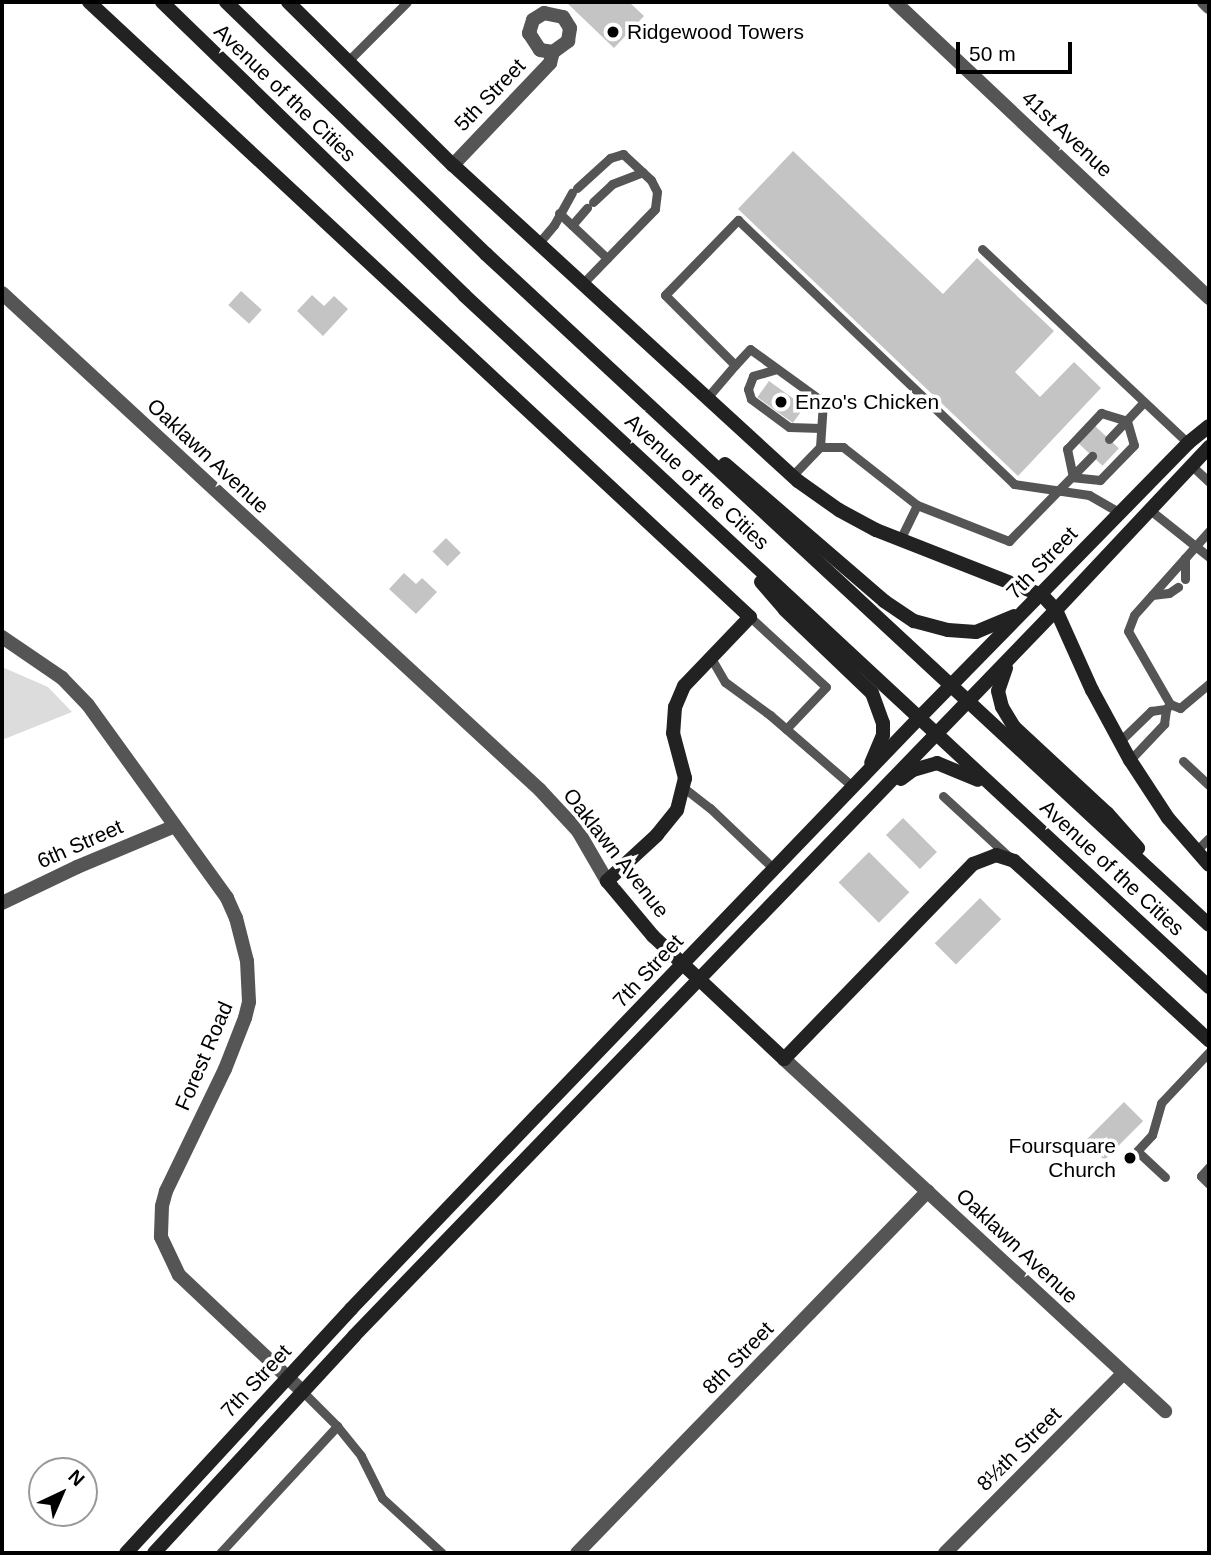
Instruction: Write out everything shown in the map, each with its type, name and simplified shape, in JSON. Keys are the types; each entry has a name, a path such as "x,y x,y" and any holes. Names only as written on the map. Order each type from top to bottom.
{"main road":[{"path":"89,2 750,617 684,686 675,707 673,733 682,766 684,788 677,810 657,835 607,881"},
{"name":"Avenue of the Cities","path":"162,2 464,295 1209,986"},
{"name":"Avenue of the Cities","path":"226,2 486,254 1209,925"},
{"path":"288,2 453,165 792,476 839,510 900,540 1042,594 1056,610 1130,760 1168,818 1209,865"},
{"path":"652,407 761,492 854,575 914,621 940,628 976,632 1028,609"},
{"name":"7th Street","path":"126,1553 288,1378 682,964 1188,443 1209,426"},
{"name":"7th Street","path":"154,1553 303,1392 1056,610 1209,447"},
{"path":"712,526 785,610 872,693 881,712 883,735 866,774"},
{"path":"1015,651 998,683 1002,707 1014,727 1107,813 1190,907"},
{"path":"855,818 905,775 925,765 937,763 953,768 1002,796"},
{"path":"784,1059 973,864 996,855 1014,861 1209,1040"},
{"name":"Oaklawn Avenue","path":"607,881 653,936 784,1059"}],"street":[{"name":"41st Avenue","path":"895,2 1209,298"},
{"path":"1204,2 1209,7"},
{"name":"5th Street","path":"453,165 550,63 553,52"},
{"name":"Oaklawn Avenue","path":"2,293 540,790 578,831 607,881"},
{"name":"Forest Road","path":"2,637 62,678 88,705 232,908 247,961 249,1002 237,1042 166,1191 162,1206 161,1237 179,1275 303,1392"},
{"name":"6th Street","path":"2,903 76,867 175,826"},
{"name":"Oaklawn Avenue","path":"784,1059 1165,1411"},
{"name":"8th Street","path":"578,1553 928,1191"},
{"name":"8½th Street","path":"945,1553 1124,1374"}],"lane":[{"path":"348,61 407,2"},
{"path":"538,244 575,190 610,158 623,153 643,172 657,192 655,209 582,284"},
{"path":"572,225 612,184 643,172"},
{"path":"559,213 607,258"},
{"path":"735,365 665,295 738,220 1014,484 1089,495 1120,513"},
{"path":"982,249 1188,443"},
{"path":"706,399 750,349 823,402 820,447 792,476"},
{"path":"777,369 753,376 748,388 751,399 789,427 821,429"},
{"path":"1109,439 1144,402"},
{"path":"1073,477 1067,449 1101,412 1127,421"},
{"path":"1073,477 1100,480 1133,445 1127,421"},
{"path":"820,447 843,447 917,505 1009,541 1092,456"},
{"path":"1192,466 1209,482"},
{"path":"900,540 917,505"},
{"path":"1150,510 1209,557"},
{"path":"1130,760 1164,724 1168,707 1128,631 1134,615 1209,531"},
{"path":"1152,595 1169,593 1182,583 1185,558"},
{"path":"750,617 826,687 786,729"},
{"path":"711,657 725,682 786,729 853,787"},
{"path":"1119,741 1151,711 1168,707 1180,708 1209,684"},
{"path":"1183,761 1209,785"},
{"path":"684,788 710,808 774,869"},
{"path":"943,796 1014,861"},
{"path":"1196,851 1209,838"},
{"path":"1165,1177 1137,1151 1152,1135 1161,1103 1209,1052"},
{"path":"1209,1167 1201,1176 1209,1184"},
{"path":"303,1392 337,1426 369,1469 382,1498 442,1553"},
{"path":"220,1553 337,1426"}],"shaded area":[{"path":"2,667 48,687 72,712 2,740"}],"building":[{"name":"Ridgewood Towers","path":"566,2 629,2 644,16 614,48"},
{"path":"793,151 943,294 977,258 1054,331 1015,372 1040,397 1074,362 1101,388 1018,476 738,209"},
{"path":"241,291 262,310 249,324 228,305"},
{"path":"312,295 324,306 334,296 348,309 323,336 297,311"},
{"name":"Enzo's Chicken","path":"769,381 805,407 793,423 757,397"},
{"path":"1094,425 1119,448 1102,466 1078,443"},
{"path":"446,538 461,553 447,566 433,551"},
{"path":"404,573 416,584 422,578 437,592 416,614 389,589"},
{"path":"903,818 937,852 920,869 886,835"},
{"path":"869,852 909,892 879,923 839,882"},
{"path":"980,898 1001,919 956,964 935,943"},
{"path":"1124,1102 1143,1121 1104,1160 1085,1141"}],"place":[{"name":"Ridgewood Towers","path":"613,32"},
{"name":"Enzo's Chicken","path":"781,402"},
{"name":"Foursquare Church","path":"1130,1158"}]}
